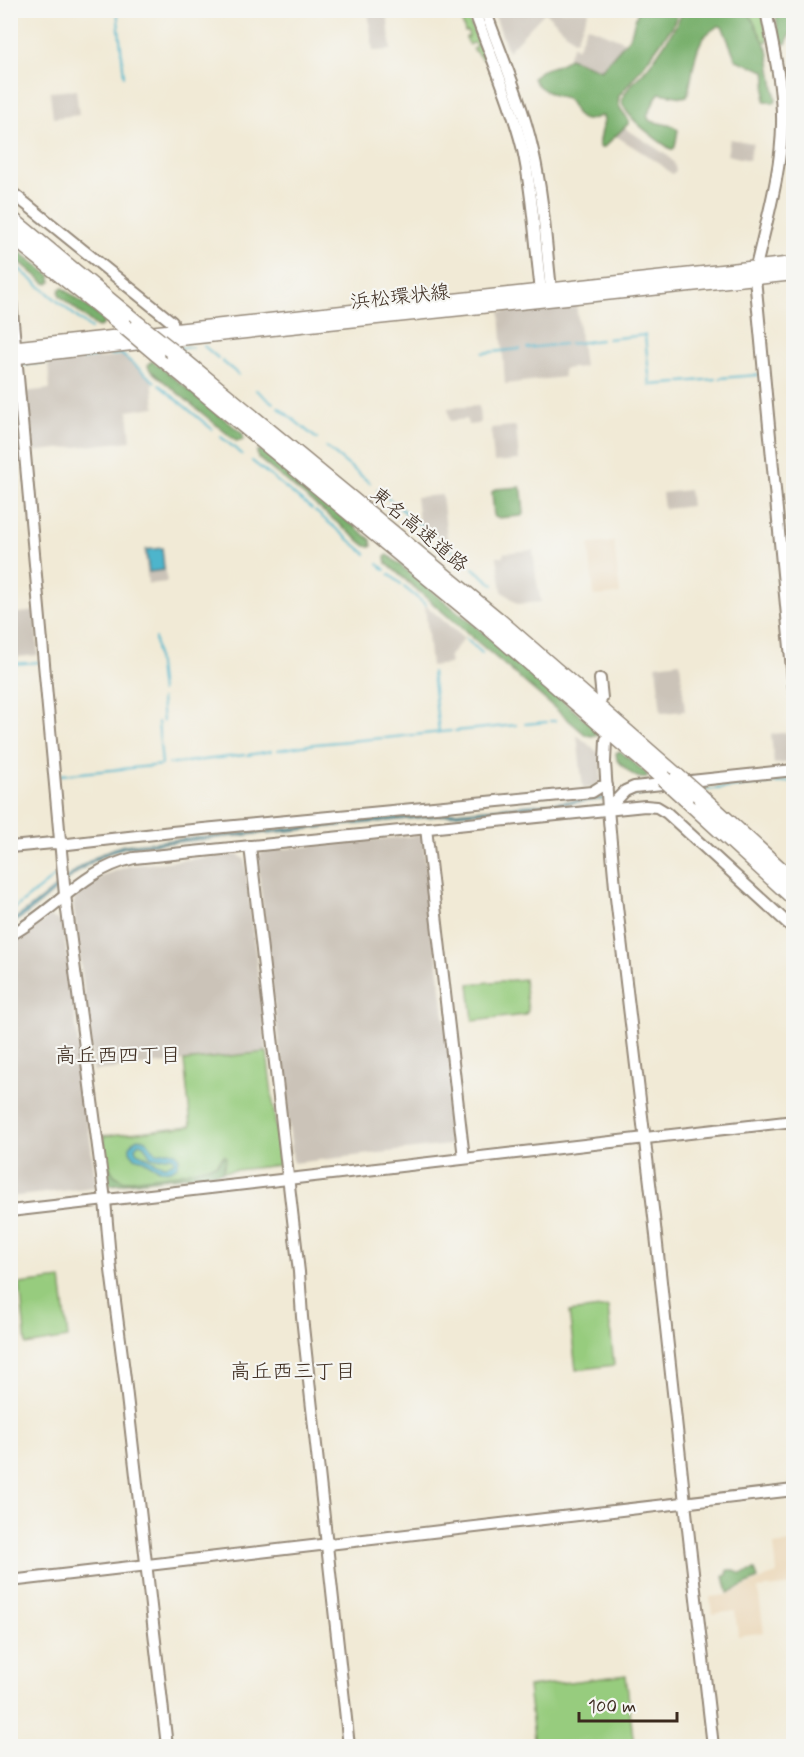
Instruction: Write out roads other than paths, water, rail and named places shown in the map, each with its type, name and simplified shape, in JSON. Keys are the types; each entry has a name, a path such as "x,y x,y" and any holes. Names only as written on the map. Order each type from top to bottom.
{"highway":[{"name":"東名高速道路","path":"10,218 498,620 692,797 794,882"},
{"name":"東名高速道路","path":"10,234 671,778"},
{"name":"東名高速道路","path":"692,797 794,898"}],"main road":[{"name":"浜松環状線","path":"755,273 794,263"},
{"name":"浜松環状線","path":"13,353 755,273 794,274"},
{"name":"浜松環状線","path":"13,353 173,330 547,295"}],"street":[{"path":"474,10 521,142 547,295"},
{"path":"485,10 516,92 533,150 540,189 547,295"},
{"path":"766,10 780,91 782,134 778,168 755,273 794,690"},
{"path":"10,191 172,322 173,330"},
{"path":"10,288 13,353 64,886 105,1200 111,1270 167,1746"},
{"path":"600,679 602,698"},
{"path":"606,740 617,909 713,1746"},
{"path":"10,935 32,922 64,886 127,860 141,857 426,828 609,799 639,786 794,770"},
{"path":"10,848 592,792 600,787 609,799 662,810 794,928"},
{"path":"426,828 464,1158"},
{"path":"250,846 349,1746"},
{"path":"10,1211 794,1121"},
{"path":"10,1581 794,1490"}],"water":[{"path":"162,548 164,570 149,572 146,550"},
{"path":"629,795 629,797 125,847 108,853 78,871 26,915 11,924 10,922 92,859 124,845"},
{"path":"138,1138 146,1140 156,1153 175,1152 179,1158 178,1165 174,1169 165,1171 135,1157 130,1149","holes":["139,1143 144,1145 151,1157 171,1156 174,1162 169,1165 159,1164 136,1152 135,1147"]}],"waterway":[{"path":"117,10 124,76"},
{"path":"12,263 91,329"},
{"path":"607,339 645,335 650,385 678,383"},
{"path":"569,344 601,340"},
{"path":"527,348 564,344"},
{"path":"204,346 218,358"},
{"path":"180,348 192,347"},
{"path":"483,353 520,349"},
{"path":"121,354 155,382"},
{"path":"110,355 122,354"},
{"path":"79,359 95,357"},
{"path":"23,365 65,360"},
{"path":"222,361 239,375"},
{"path":"720,378 758,375"},
{"path":"681,382 716,379"},
{"path":"159,385 212,429"},
{"path":"256,390 273,403"},
{"path":"278,407 317,439"},
{"path":"10,414 17,413"},
{"path":"221,437 242,454"},
{"path":"326,447 370,483"},
{"path":"252,461 312,509"},
{"path":"377,489 429,532"},
{"path":"315,511 366,554"},
{"path":"441,541 455,553"},
{"path":"378,564 385,570"},
{"path":"473,568 494,585"},
{"path":"389,574 401,584"},
{"path":"404,587 426,605"},
{"path":"155,638 161,692"},
{"path":"465,638 482,653"},
{"path":"30,663 39,662"},
{"path":"10,664 28,663"},
{"path":"432,672 439,732"},
{"path":"161,699 163,722"},
{"path":"550,721 555,721"},
{"path":"158,722 162,764"},
{"path":"525,724 547,722"},
{"path":"455,731 516,725"},
{"path":"385,738 451,731"},
{"path":"278,750 382,738"},
{"path":"248,755 271,751"},
{"path":"169,764 245,755"},
{"path":"60,775 162,765"},
{"path":"704,790 794,781"},
{"path":"626,796 668,792"},
{"path":"10,912 54,877"}],"district":[{"name":"高丘西四丁目","path":"118,1055"},
{"name":"高丘西三丁目","path":"293,1371"}]}
